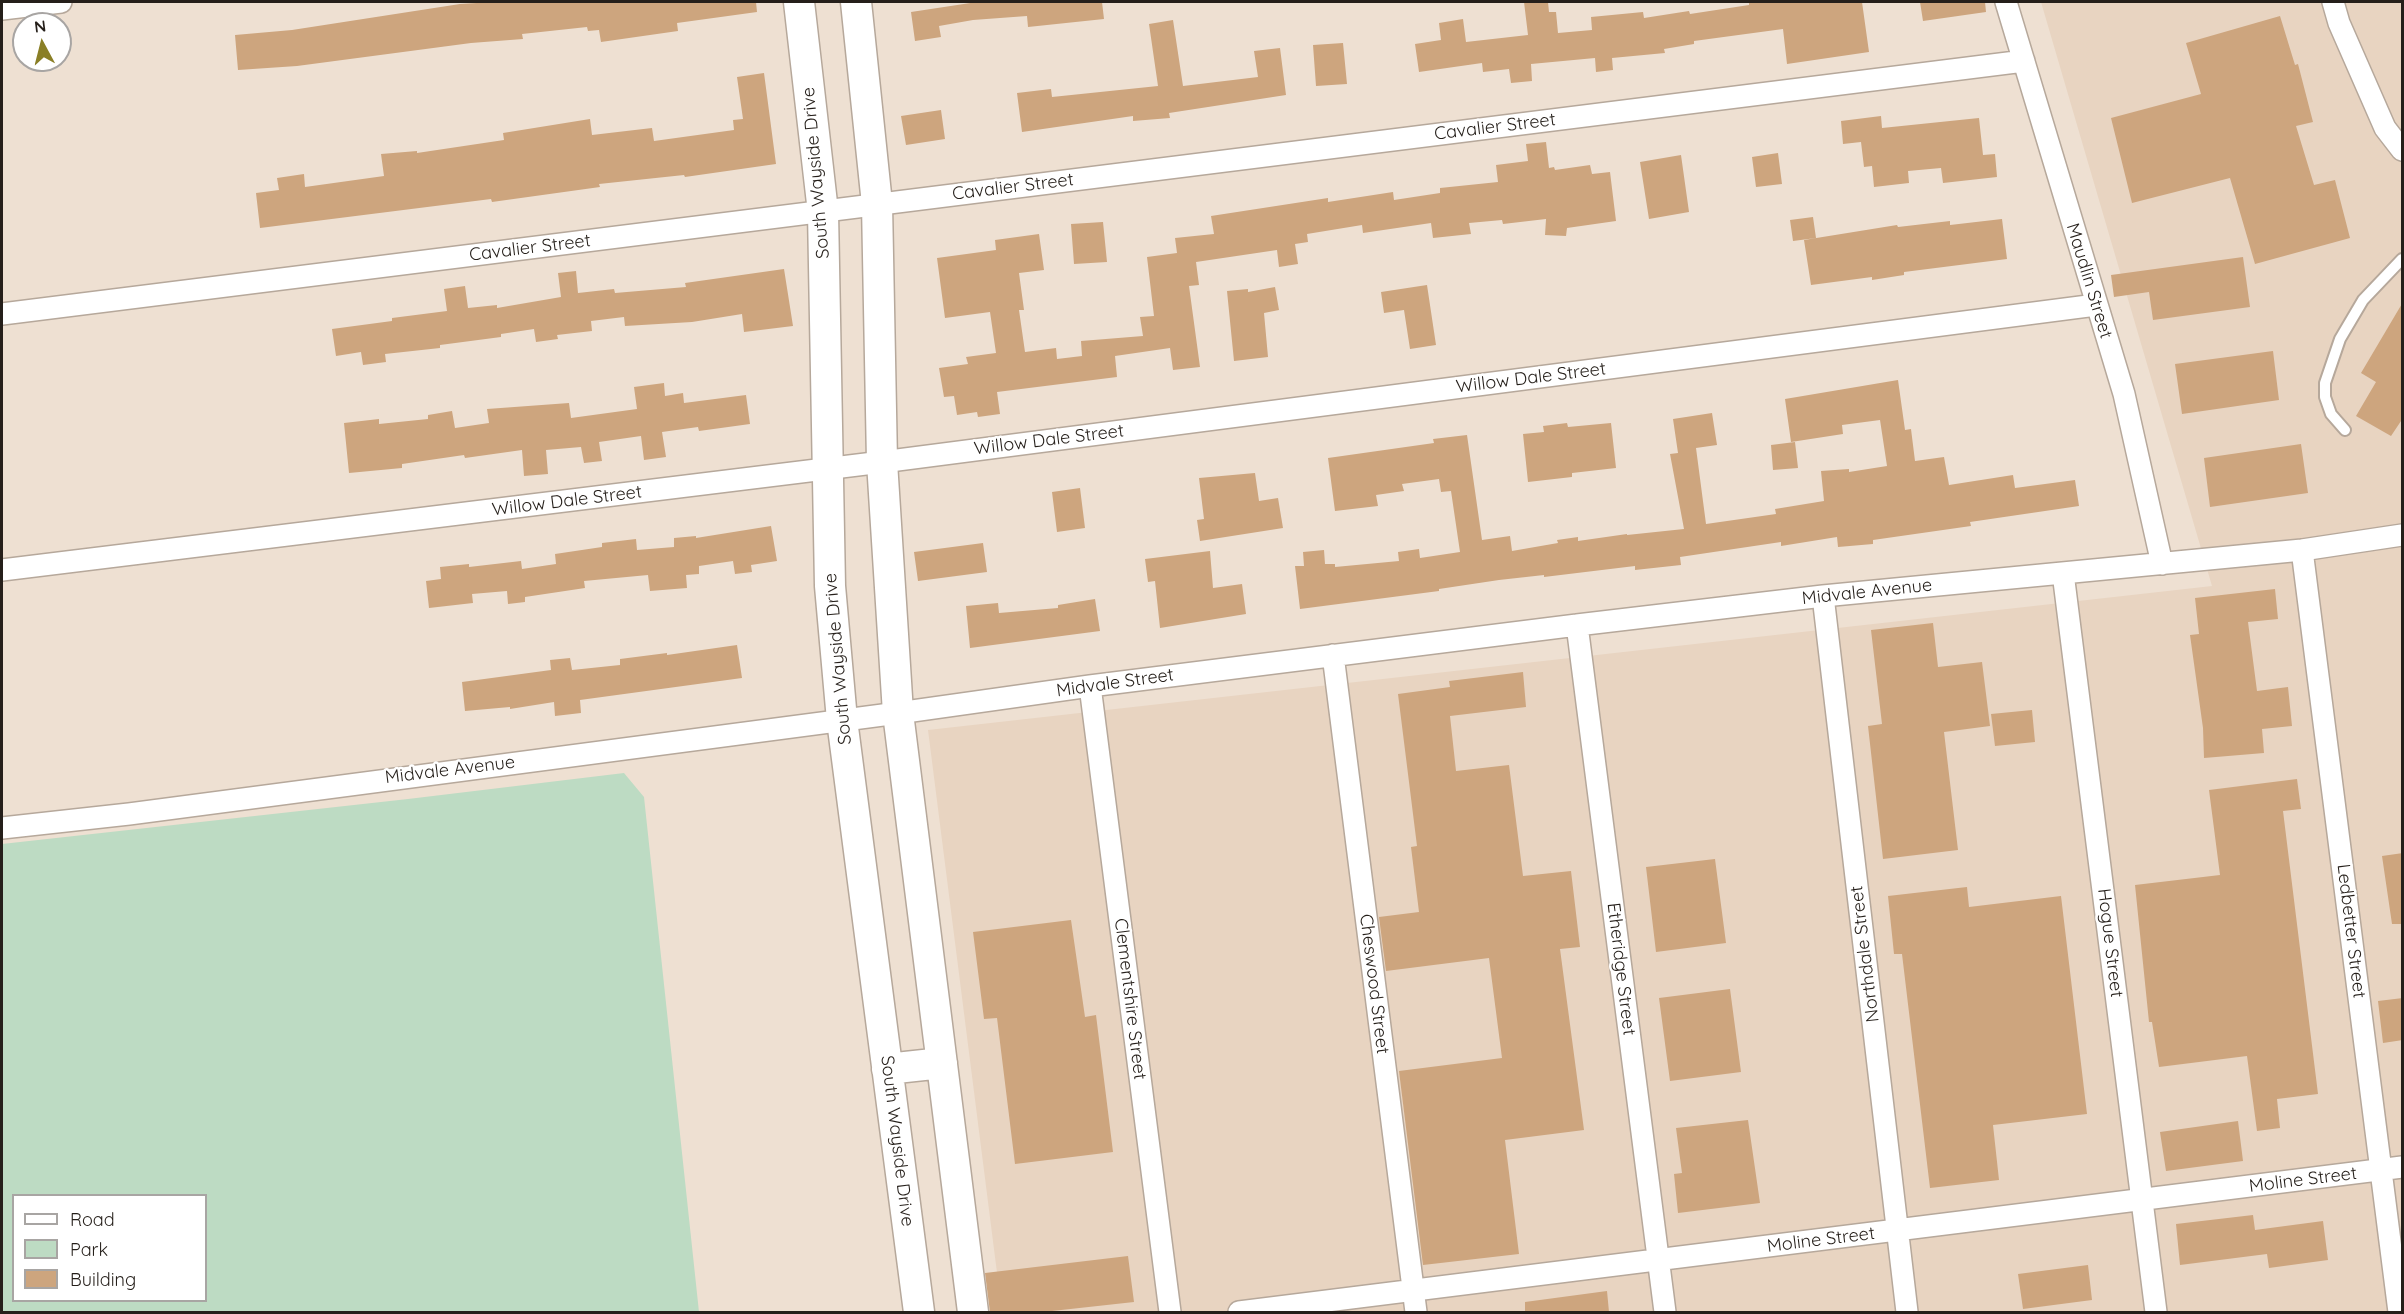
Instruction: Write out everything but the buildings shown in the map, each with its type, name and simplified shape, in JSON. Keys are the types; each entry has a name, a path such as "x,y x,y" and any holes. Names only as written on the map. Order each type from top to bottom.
{"main road":[{"name":"South Wayside Drive","path":"799,2 823,212 830,586 842,720 919,1312"},
{"path":"856,2 877,204 882,462 898,713 973,1312"},
{"path":"887,1069 942,1063"}],"street":[{"path":"2,9 61,2"},
{"name":"Maudlin Street","path":"2006,2 2124,394 2162,564"},
{"path":"2333,2 2339,23 2385,128 2403,150"},
{"name":"Cavalier Street","path":"2,314 2024,61"},
{"name":"Willow Dale Street","path":"2,570 829,469 2096,305"},
{"name":"Midvale Avenue","path":"1332,655 1823,596 2302,550 2403,535"},
{"name":"Ledbetter Street","path":"2302,550 2399,1312"},
{"name":"Hogue Street","path":"2063,573 2156,1312"},
{"name":"Northdale Street","path":"1823,596 1907,1312"},
{"name":"Etheridge Street","path":"1577,625 1665,1312"},
{"name":"Midvale Street","path":"898,713 1332,655"},
{"name":"Cheswood Street","path":"1332,655 1416,1312"},
{"name":"Clementshire Street","path":"1089,686 1170,1312"},
{"name":"Midvale Avenue","path":"2,828 129,814 898,713"},
{"name":"Moline Street","path":"1239,1312 2403,1167"}],"lane":[{"path":"2345,430 2331,414 2325,397 2325,383 2340,339 2363,300 2403,259"}],"shaded area":[{"path":"2041,2 2402,2 2402,1312 1002,1312 928,730 2212,586"}],"green space":[{"path":"624,773 644,797 699,1312 2,1312 2,844"}]}
